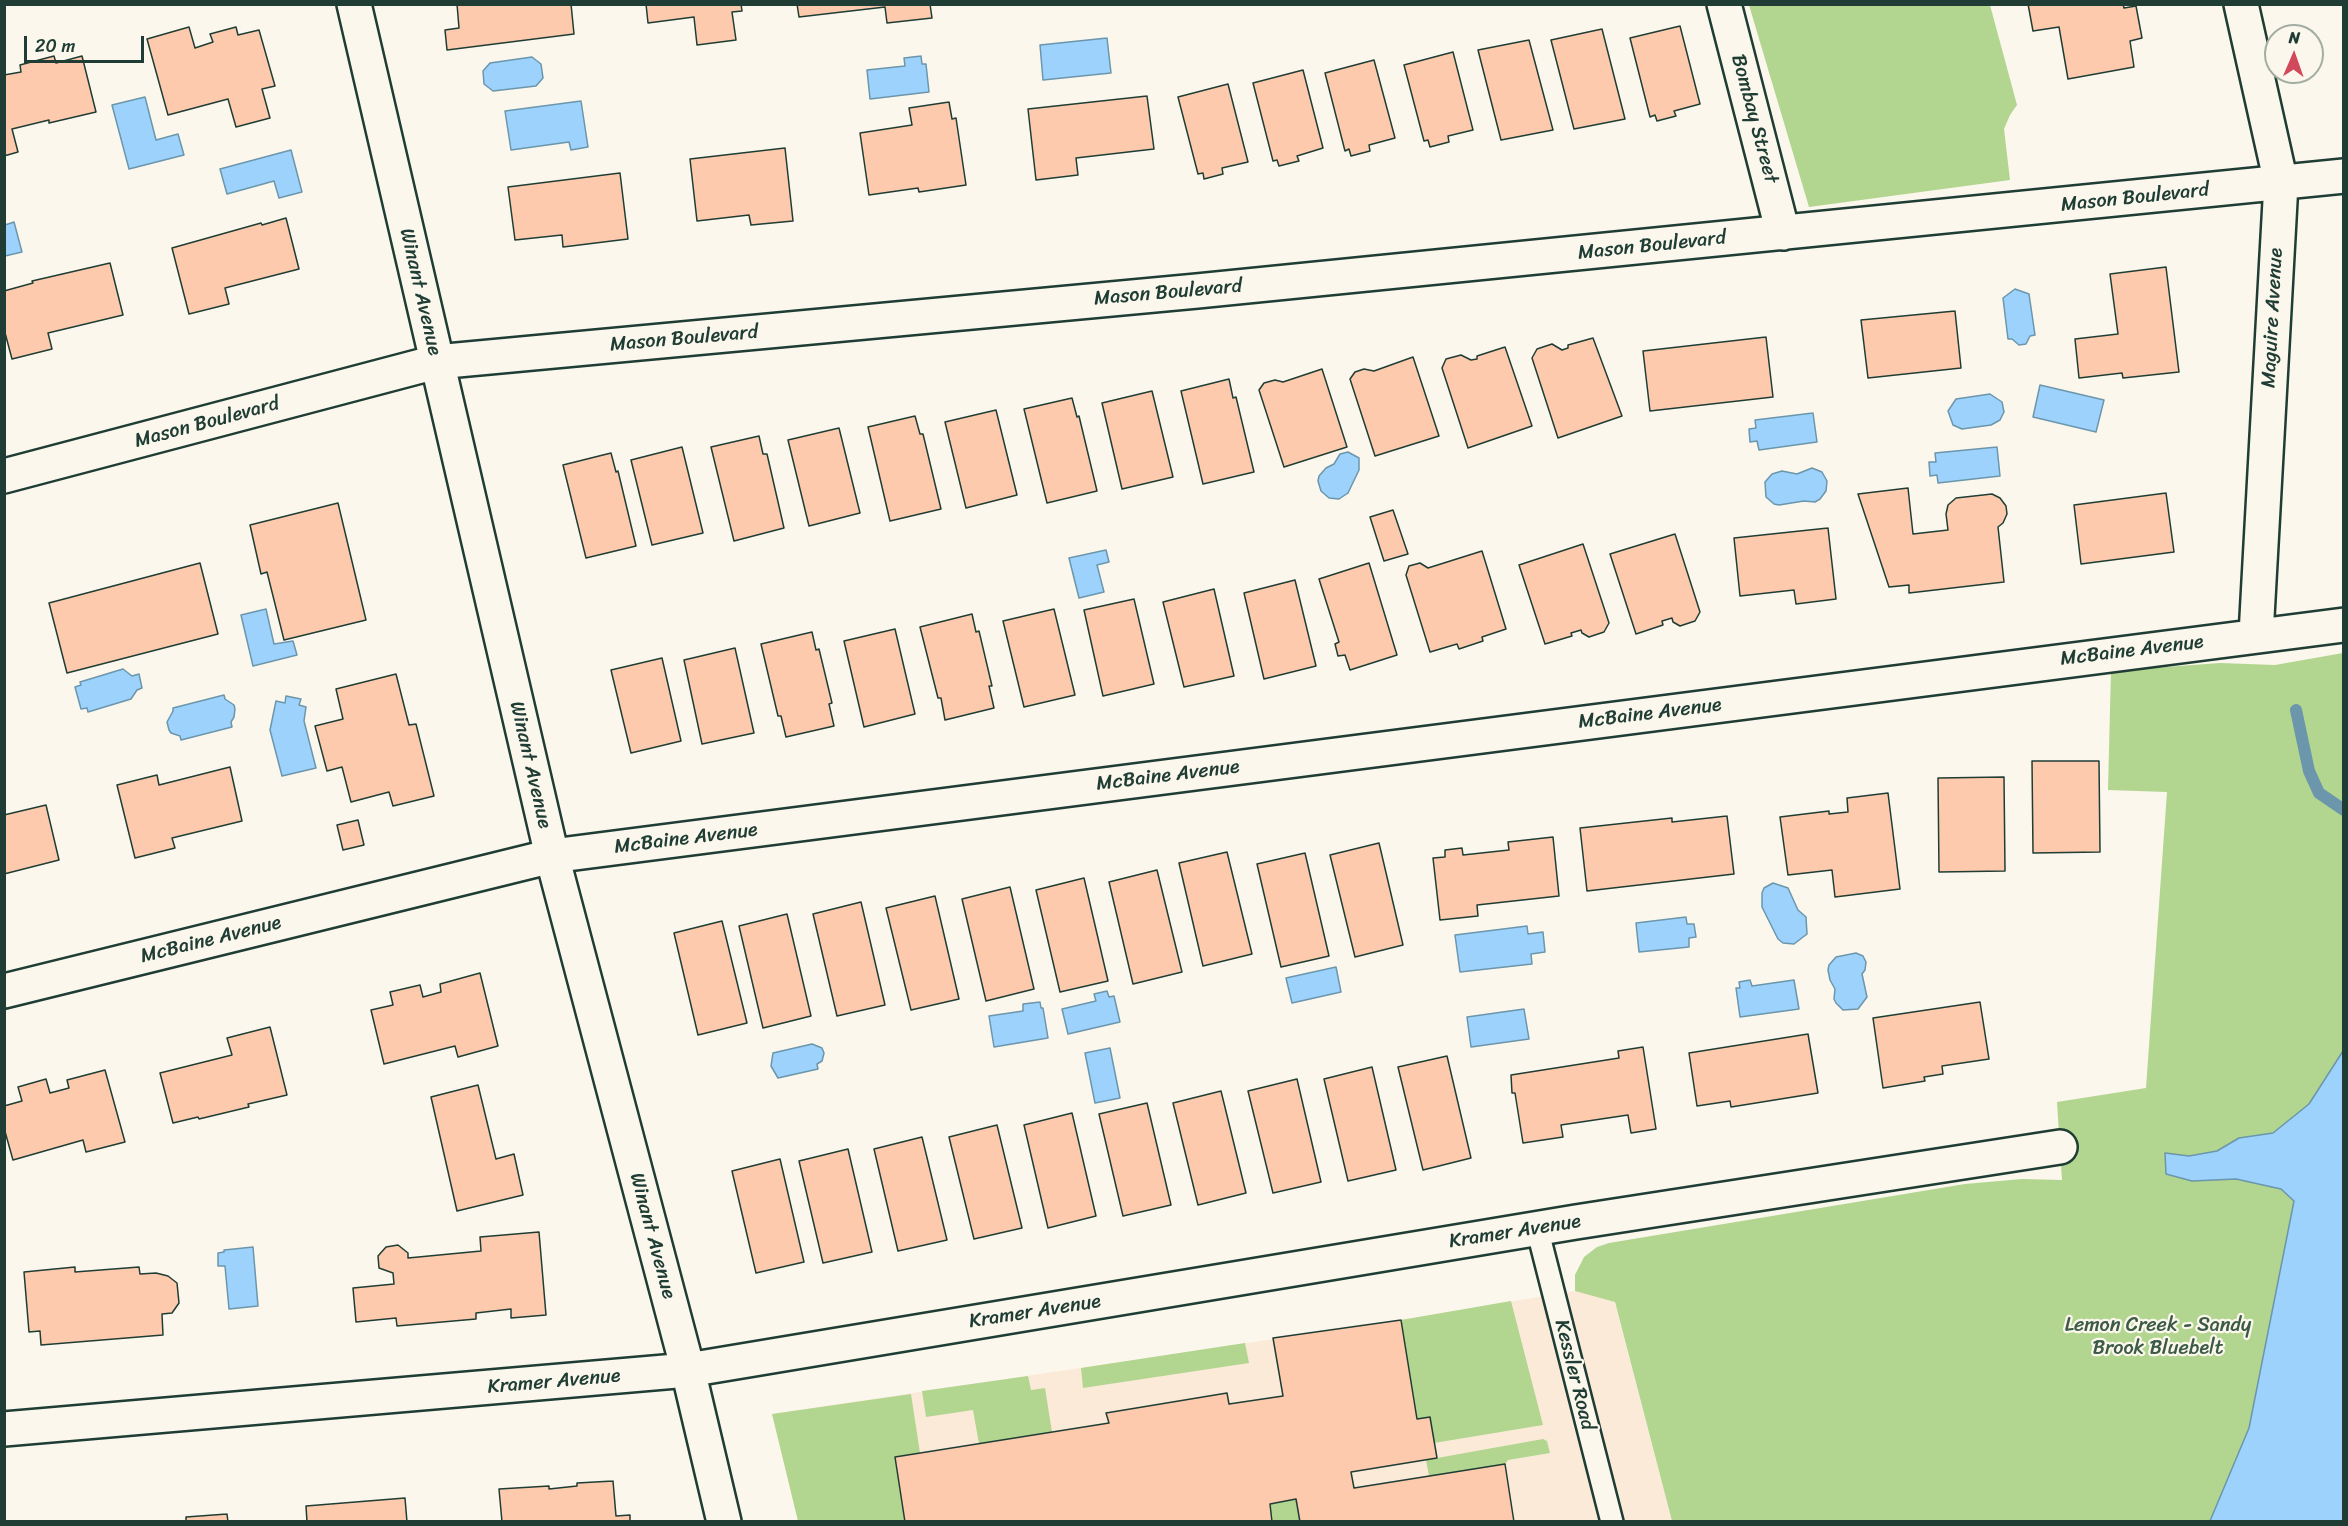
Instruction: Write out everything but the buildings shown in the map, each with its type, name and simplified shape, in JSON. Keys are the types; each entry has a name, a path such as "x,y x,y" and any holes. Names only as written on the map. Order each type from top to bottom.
{"street":[{"name":"Winant Avenue","path":"354,4 552,856 688,1370 724,1521"},
{"name":"Bombay Street","path":"1724,4 1783,232"},
{"name":"Maguire Avenue","path":"2241,4 2281,183 2256,635"},
{"name":"Mason Boulevard","path":"4,476 436,362 1209,290 2343,176"},
{"name":"McBaine Avenue","path":"4,991 552,856 2343,625"},
{"name":"Kramer Avenue","path":"4,1429 688,1370 1537,1228 2060,1147"}],"lane":[{"name":"Kessler Road","path":"1537,1228 1612,1521"}],"shaded area":[{"path":"1610,1285 1672,1521 798,1521 772,1414 1401,1320"}],"green space":[{"path":"1749,5 1990,5 2017,105 2004,129 2010,180 1809,207"},
{"name":"Lemon Creek - Sandy Brook Bluebelt","path":"2343,653 2343,1521 1672,1521 1615,1302 1575,1291 1575,1275 1584,1257 1597,1247 1609,1243 1965,1184 2022,1179 2062,1180 2057,1102 2146,1088 2167,792 2108,790 2111,671 2220,663 2275,665"},
{"path":"1511,1301 1543,1425 1434,1443 1430,1417 1417,1419 1401,1320"},
{"path":"1245,1343 1249,1363 1083,1388 1081,1368"},
{"path":"1028,1376 1031,1390 1045,1388 1052,1432 979,1444 973,1410 926,1417 922,1391"},
{"path":"911,1394 920,1453 895,1458 905,1521 798,1521 772,1414"},
{"path":"1543,1439 1547,1441 1550,1453 1508,1460 1505,1464 1429,1476 1426,1460"},
{"path":"1296,1499 1300,1521 1272,1521 1270,1504"}],"water":[{"path":"1107,38 1111,73 1043,80 1040,45"},
{"path":"921,56 922,64 926,64 929,92 870,99 867,70 905,66 904,58"},
{"path":"532,57 541,64 543,78 536,86 493,91 484,84 483,71 490,63"},
{"path":"145,97 156,140 178,134 184,155 129,169 112,105"},
{"path":"581,101 588,147 571,150 569,142 511,150 505,111"},
{"path":"291,150 302,192 279,198 274,181 227,194 220,169"},
{"path":"14,222 22,252 5,256 5,225"},
{"path":"2015,289 2029,294 2035,335 2030,336 2026,344 2019,345 2012,339 2008,339 2003,298"},
{"path":"2040,385 2104,400 2096,432 2033,417"},
{"path":"1990,394 2002,402 2004,412 2000,420 1991,425 1962,429 1953,425 1948,411 1956,399"},
{"path":"1813,413 1817,442 1759,450 1757,441 1750,442 1749,429 1756,428 1755,420"},
{"path":"1997,447 2000,476 1938,483 1937,475 1930,476 1929,462 1936,462 1935,453"},
{"path":"1348,452 1359,458 1359,470 1348,493 1339,499 1329,498 1321,491 1319,476 1326,468 1334,464 1340,454"},
{"path":"1812,468 1822,472 1827,481 1826,491 1820,499 1815,502 1804,501 1779,505 1766,497 1765,482 1772,474 1782,471 1797,474"},
{"path":"1106,550 1109,562 1097,565 1104,592 1079,598 1069,558"},
{"path":"266,609 274,644 293,641 297,655 253,666 241,615"},
{"path":"123,669 132,676 139,674 142,688 137,690 131,699 88,712 87,708 81,709 75,687 81,685 80,682"},
{"path":"224,695 235,709 231,722 232,727 181,740 180,736 171,733 167,722 173,708"},
{"path":"286,696 301,699 299,705 306,707 304,721 316,768 282,776 270,730 276,701 285,703"},
{"path":"1773,883 1788,888 1798,910 1806,917 1807,934 1794,944 1783,943 1778,939 1762,907 1764,888"},
{"path":"1686,917 1687,924 1694,924 1696,937 1689,938 1689,947 1639,952 1636,923"},
{"path":"1527,926 1528,934 1543,932 1545,952 1531,954 1532,964 1460,972 1455,935"},
{"path":"1856,953 1863,956 1866,962 1862,974 1867,997 1858,1009 1843,1010 1834,999 1835,989 1830,980 1829,965 1836,957"},
{"path":"1336,967 1341,992 1292,1003 1286,978"},
{"path":"1750,980 1752,986 1794,980 1799,1009 1740,1017 1736,988 1740,988 1739,982"},
{"path":"1107,991 1109,997 1114,996 1120,1022 1068,1034 1062,1009 1096,1001 1094,994"},
{"path":"1040,1002 1048,1038 994,1047 989,1016 1023,1011 1023,1004"},
{"path":"1524,1009 1529,1039 1471,1047 1467,1017"},
{"path":"812,1044 822,1048 824,1053 822,1061 817,1064 818,1069 778,1078 771,1066 773,1053"},
{"path":"1110,1048 1120,1098 1095,1103 1085,1053"},
{"path":"2343,1051 2343,1521 2210,1521 2249,1428 2294,1201 2281,1189 2236,1179 2192,1181 2166,1174 2165,1153 2189,1156 2217,1151 2239,1138 2273,1133 2309,1104"},
{"path":"253,1247 258,1306 229,1309 225,1266 218,1266 218,1253 224,1250"}],"waterway":[{"path":"2296,710 2309,771 2319,793 2344,810"}]}
